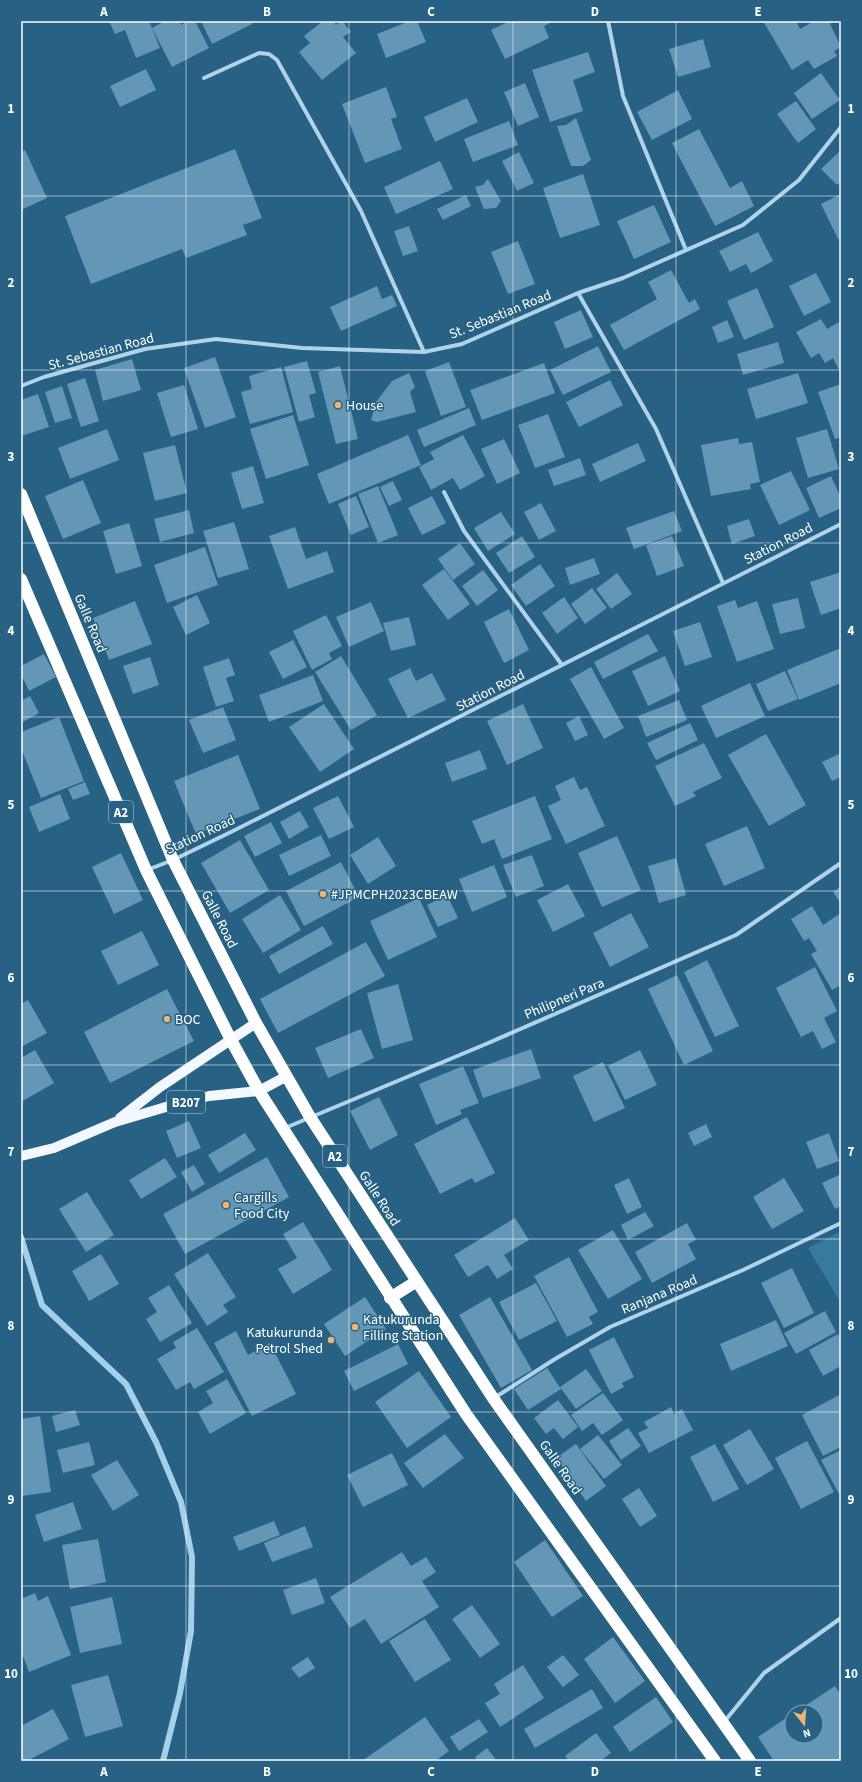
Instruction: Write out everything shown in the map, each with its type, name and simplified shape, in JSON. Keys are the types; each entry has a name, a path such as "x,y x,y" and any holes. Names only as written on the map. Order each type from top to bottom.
{"highway":[{"name":"Galle Road","path":"21,494 173,860 256,1023 310,1117 493,1398 750,1761"},
{"name":"A2","path":"21,579 146,870 231,1040 259,1091 390,1298 466,1414 716,1761"},
{"path":"390,1298 417,1281"}],"main road":[{"path":"231,1040 256,1023"},
{"name":"B207","path":"115,1122 160,1087 231,1040"},
{"path":"259,1091 287,1076"},
{"name":"B207","path":"21,1156 54,1148 115,1122 209,1096 259,1091"}],"street":[{"path":"608,21 623,96 686,250"},
{"path":"204,78 259,53 269,54 277,60 361,211 424,352"},
{"name":"St. Sebastian Road","path":"21,386 146,349 216,339 302,348 424,352 462,344 578,293 623,278 743,225 799,180 841,127"},
{"path":"578,293 656,430 723,583"},
{"path":"444,492 464,532 562,665"},
{"name":"Station Road","path":"146,870 173,860 841,524"},
{"name":"Philipneri Para","path":"283,1129 486,1044 736,935 841,863"},
{"name":"Ranjana Road","path":"493,1398 610,1327 743,1270 841,1223"},
{"path":"723,1723 764,1673 841,1618"}],"shaded area":[{"path":"841,1231 841,1303 808,1248"}],"building":[{"path":"109,21 149,21 160,48 136,58 125,30 115,34"},
{"path":"165,21 180,21 181,25 188,21 195,21 209,48 172,67 152,28"},
{"path":"201,21 251,21 252,24 212,44"},
{"path":"323,21 333,21 336,25 342,21 351,32 343,37 356,53 322,80 299,52 310,43 304,36"},
{"path":"410,21 417,21 426,42 386,58 377,34"},
{"path":"510,21 549,21 550,23 544,26 549,38 505,59 491,30"},
{"path":"763,21 796,21 800,29 814,21 833,21 830,24 841,47 834,51 837,56 814,69 808,60 792,70"},
{"path":"703,39 711,67 678,77 669,49"},
{"path":"588,52 595,72 573,80 583,111 550,122 532,70"},
{"path":"146,69 156,90 120,107 110,86"},
{"path":"821,73 840,100 812,119 794,93"},
{"path":"525,83 539,117 518,126 504,92"},
{"path":"386,87 397,117 391,119 402,149 365,163 342,104"},
{"path":"678,90 692,119 652,140 637,112"},
{"path":"467,98 478,122 435,142 424,117"},
{"path":"796,101 816,129 798,143 777,114"},
{"path":"576,118 591,160 583,166 571,166 557,126 566,125"},
{"path":"509,121 518,145 473,162 464,139"},
{"path":"699,129 730,188 742,181 754,206 715,226 672,143"},
{"path":"235,149 262,218 243,225 247,235 186,258 182,249 91,284 65,216"},
{"path":"25,150 47,198 21,210 21,152"},
{"path":"841,150 841,182 837,185 821,169"},
{"path":"519,152 534,183 517,191 502,161"},
{"path":"440,161 453,189 396,214 384,187"},
{"path":"583,174 600,225 560,238 543,188"},
{"path":"488,179 501,201 496,208 484,209 475,187 483,185"},
{"path":"841,194 841,238 838,239 821,204"},
{"path":"466,195 471,206 443,220 437,209"},
{"path":"654,205 671,242 634,259 617,221"},
{"path":"409,226 418,251 403,256 394,231"},
{"path":"758,232 773,261 751,273 746,264 730,272 719,251"},
{"path":"518,241 535,284 508,294 491,252"},
{"path":"671,270 689,303 695,299 700,309 624,350 610,325 657,299 648,282"},
{"path":"816,273 831,302 804,316 789,286"},
{"path":"377,286 382,299 392,295 397,306 341,331 330,307"},
{"path":"757,288 774,327 744,340 727,301"},
{"path":"581,310 593,337 565,349 554,322"},
{"path":"821,319 827,329 841,321 841,368 839,370 833,358 825,363 819,353 811,358 796,332"},
{"path":"727,320 734,337 718,343 712,327"},
{"path":"778,342 784,363 743,375 737,354"},
{"path":"598,346 611,372 563,395 550,370"},
{"path":"215,357 236,417 205,428 184,368"},
{"path":"132,359 141,390 103,401 95,370"},
{"path":"307,361 316,393 309,395 315,417 299,422 284,367"},
{"path":"449,362 466,407 441,416 425,371"},
{"path":"544,363 555,393 482,420 470,390"},
{"name":"House","path":"340,366 358,439 336,444 318,372"},
{"path":"281,367 293,412 250,424 241,392 252,389 249,376"},
{"path":"409,373 415,387 410,392 416,412 377,422 371,420 376,402 392,381"},
{"path":"798,373 808,403 756,419 747,389"},
{"path":"85,378 99,421 81,427 67,384"},
{"path":"610,380 623,405 579,427 566,402"},
{"path":"841,384 841,437 835,439 818,392"},
{"path":"184,385 198,429 171,437 157,393"},
{"path":"62,386 72,418 55,423 45,392"},
{"path":"38,394 49,427 21,436 21,400"},
{"path":"469,408 476,425 424,447 417,430"},
{"path":"548,414 565,457 535,468 518,425"},
{"path":"293,415 309,465 266,479 250,429"},
{"path":"107,429 119,460 70,479 58,448"},
{"path":"827,429 839,469 808,478 796,438"},
{"path":"408,435 421,465 329,504 317,474"},
{"path":"463,435 485,476 460,490 453,478 431,490 419,467 434,459 430,452"},
{"path":"738,438 739,444 752,442 760,482 750,484 751,489 711,496 701,445"},
{"path":"504,439 520,473 497,484 481,449"},
{"path":"638,443 646,461 600,482 592,464"},
{"path":"175,445 187,493 155,501 143,453"},
{"path":"580,458 586,475 554,486 548,470"},
{"path":"253,466 264,503 242,509 231,473"},
{"path":"791,471 810,510 779,525 760,485"},
{"path":"831,476 841,498 841,508 819,518 806,488"},
{"path":"83,480 101,523 63,539 45,496"},
{"path":"393,481 402,500 389,506 380,487"},
{"path":"378,486 398,535 378,543 358,494"},
{"path":"356,496 369,527 351,535 338,504"},
{"path":"432,496 446,523 422,535 408,508"},
{"path":"541,503 556,531 539,540 524,512"},
{"path":"189,510 194,533 160,542 154,519"},
{"path":"674,511 682,531 634,549 626,528"},
{"path":"501,512 515,534 488,551 474,528"},
{"path":"749,519 755,536 732,544 727,526"},
{"path":"234,522 249,569 218,578 203,531"},
{"path":"129,523 142,566 116,574 103,531"},
{"path":"295,527 306,559 327,551 334,572 288,589 269,536"},
{"path":"522,536 535,557 509,573 496,553"},
{"path":"672,536 684,566 657,576 646,545"},
{"path":"460,543 475,564 453,580 438,559"},
{"path":"205,547 218,585 167,603 154,565"},
{"path":"594,558 600,574 570,585 565,568"},
{"path":"540,564 555,586 526,606 511,585"},
{"path":"444,569 470,604 448,620 422,585"},
{"path":"483,570 498,590 477,606 462,586"},
{"path":"841,572 841,608 821,615 810,582"},
{"path":"617,573 632,594 611,609 596,589"},
{"path":"592,588 607,608 585,624 571,604"},
{"path":"197,595 210,623 186,635 173,607"},
{"path":"564,597 578,618 557,634 542,613"},
{"path":"798,598 805,628 780,634 772,604"},
{"path":"735,600 738,608 757,601 774,649 737,662 717,606"},
{"path":"135,601 152,644 109,660 93,618"},
{"path":"371,602 384,631 349,647 336,617"},
{"path":"509,609 529,650 504,663 484,622"},
{"path":"326,615 342,646 329,653 332,659 312,670 293,631"},
{"path":"409,617 416,645 391,651 383,623"},
{"path":"700,622 712,657 685,666 673,631"},
{"path":"648,634 658,651 603,679 594,662"},
{"path":"293,640 307,667 283,679 269,652"},
{"path":"841,648 841,683 799,700 787,670"},
{"path":"44,654 56,677 29,691 21,674 21,666"},
{"path":"341,656 377,715 351,730 315,672"},
{"path":"665,656 680,691 648,706 632,671"},
{"path":"150,657 159,685 133,694 123,666"},
{"path":"229,658 235,675 226,678 234,701 216,707 203,667"},
{"path":"591,667 624,728 604,739 570,679"},
{"path":"410,668 416,681 432,673 446,700 408,718 388,679"},
{"path":"785,671 798,699 768,711 756,684"},
{"path":"313,675 323,701 269,722 259,695"},
{"path":"750,683 765,716 716,738 701,706"},
{"path":"30,696 39,713 21,723 21,701"},
{"path":"679,700 687,720 646,737 638,716"},
{"path":"324,704 354,749 320,772 289,727"},
{"path":"523,704 543,748 507,765 487,721"},
{"path":"223,707 236,740 203,753 189,720"},
{"path":"579,716 588,735 575,741 566,723"},
{"path":"59,717 84,781 41,798 21,748 21,732"},
{"path":"690,723 698,740 656,760 647,743"},
{"path":"766,734 806,805 769,826 728,755"},
{"path":"704,743 722,778 693,792 696,796 675,806 655,766"},
{"path":"480,750 487,769 452,782 445,763"},
{"path":"841,753 841,777 832,781 822,762"},
{"path":"238,755 260,809 196,834 174,781"},
{"path":"574,777 580,790 587,787 605,826 566,844 548,806 561,800 555,786"},
{"path":"85,782 90,794 73,800 68,789"},
{"path":"60,794 70,819 39,832 29,807"},
{"path":"338,796 354,827 329,839 313,808"},
{"path":"535,796 552,839 502,859 494,839 482,844 472,821"},
{"path":"300,811 309,827 289,839 280,822"},
{"path":"271,822 282,843 255,857 244,836"},
{"path":"747,826 765,868 724,886 705,844"},
{"path":"321,835 331,856 289,876 279,855"},
{"path":"617,836 641,890 602,907 578,853"},
{"path":"378,837 396,866 368,884 350,855"},
{"path":"240,840 269,890 230,913 201,863"},
{"path":"121,853 143,900 114,914 92,867"},
{"path":"532,855 544,886 516,897 503,865"},
{"path":"676,858 686,895 659,903 648,866"},
{"name":"#JPMCPH2023CBEAW","path":"341,862 359,897 304,926 286,891"},
{"path":"494,865 507,897 472,912 459,879"},
{"path":"568,884 585,916 553,932 537,900"},
{"path":"841,886 841,904 833,892"},
{"path":"280,895 301,930 263,953 242,919"},
{"path":"447,895 458,918 438,927 427,905"},
{"path":"419,898 437,937 388,960 370,921"},
{"path":"812,906 823,925 841,913 841,985 832,990 811,954 817,951 809,938 804,941 791,919"},
{"path":"631,913 649,947 610,967 593,933"},
{"path":"323,926 333,944 279,974 269,956"},
{"path":"142,931 159,965 118,985 101,951"},
{"path":"366,942 385,976 278,1033 260,999"},
{"path":"707,960 739,1026 715,1037 684,972"},
{"path":"815,967 837,1011 824,1018 836,1042 822,1049 813,1031 801,1037 776,988"},
{"path":"677,975 713,1051 684,1065 648,989"},
{"path":"398,984 413,1040 382,1049 367,993"},
{"path":"167,989 194,1041 110,1083 84,1032"},
{"path":"28,1000 47,1033 21,1047 21,1004"},
{"path":"361,1029 374,1058 328,1078 315,1048"},
{"path":"531,1049 541,1078 483,1098 473,1070"},
{"path":"35,1050 54,1083 21,1102 21,1058"},
{"path":"640,1050 657,1085 625,1100 608,1066"},
{"path":"603,1062 625,1108 594,1122 573,1076"},
{"path":"463,1066 479,1103 460,1110 462,1114 436,1125 419,1084"},
{"path":"379,1097 398,1135 370,1150 350,1111"},
{"path":"467,1117 495,1173 475,1183 472,1178 440,1194 414,1144"},
{"path":"189,1121 201,1148 177,1158 166,1131"},
{"path":"706,1124 712,1137 694,1146 688,1133"},
{"path":"245,1133 256,1150 219,1173 208,1155"},
{"path":"829,1133 839,1161 817,1169 806,1142"},
{"name":"Cargills Food City","path":"267,1157 289,1197 185,1254 163,1214"},
{"path":"165,1158 177,1177 141,1199 129,1180"},
{"path":"194,1165 205,1184 192,1192 181,1172"},
{"path":"841,1174 841,1206 835,1209 822,1183"},
{"path":"629,1178 642,1207 627,1214 614,1185"},
{"path":"784,1178 804,1211 772,1229 753,1197"},
{"path":"87,1192 114,1235 86,1252 59,1209"},
{"path":"645,1212 654,1226 628,1240 621,1225"},
{"path":"515,1218 529,1240 504,1255 513,1269 497,1279 488,1265 468,1277 454,1255"},
{"path":"303,1222 332,1270 293,1294 278,1269 297,1258 283,1234"},
{"path":"687,1223 696,1240 688,1244 696,1259 652,1283 635,1252"},
{"path":"613,1230 642,1279 608,1299 578,1250"},
{"path":"208,1253 236,1297 223,1305 228,1312 207,1326 174,1274"},
{"path":"101,1254 119,1284 89,1301 72,1271"},
{"path":"569,1257 598,1312 589,1317 593,1324 567,1337 534,1276"},
{"path":"792,1268 814,1313 784,1328 761,1283"},
{"path":"536,1283 557,1321 519,1340 499,1302"},
{"path":"169,1285 192,1323 160,1342 146,1319 157,1312 148,1298"},
{"name":"Katukurunda Filling Station","path":"365,1297 386,1329 345,1356 324,1324"},
{"path":"490,1297 532,1370 501,1388 459,1315"},
{"path":"825,1311 836,1332 796,1354 784,1333"},
{"path":"776,1320 788,1346 731,1371 720,1344"},
{"path":"197,1328 224,1372 194,1389 190,1382 176,1390 157,1359 176,1348 173,1342"},
{"path":"236,1331 248,1355 270,1343 296,1394 252,1416 214,1343"},
{"path":"838,1334 841,1339 841,1366 823,1376 809,1350"},
{"path":"614,1337 634,1377 622,1383 624,1387 611,1394 589,1350"},
{"path":"398,1344 408,1364 354,1391 344,1371"},
{"path":"547,1368 561,1389 528,1410 514,1389"},
{"path":"586,1369 602,1391 576,1409 560,1387"},
{"path":"419,1371 451,1417 407,1448 375,1402"},
{"path":"227,1379 246,1413 210,1434 198,1412 213,1403 206,1391"},
{"path":"603,1393 623,1420 602,1435 593,1423 582,1431 571,1415"},
{"path":"841,1394 841,1447 823,1456 802,1415"},
{"path":"558,1400 578,1427 563,1439 554,1428 546,1434 534,1418"},
{"path":"671,1407 674,1414 682,1409 693,1430 649,1453 638,1433 648,1428 644,1422"},
{"path":"75,1410 80,1425 56,1432 52,1416"},
{"path":"40,1416 51,1492 22,1496 21,1419"},
{"path":"628,1428 641,1446 621,1460 609,1441"},
{"path":"750,1429 774,1469 747,1485 723,1445"},
{"path":"445,1434 464,1458 423,1488 404,1463"},
{"path":"598,1435 622,1465 604,1479 580,1449"},
{"path":"807,1441 834,1492 801,1509 775,1458"},
{"path":"89,1442 95,1465 63,1473 57,1450"},
{"path":"576,1444 606,1486 586,1501 556,1458"},
{"path":"715,1444 739,1489 713,1502 690,1457"},
{"path":"841,1450 841,1493 839,1494 821,1460"},
{"path":"392,1453 408,1485 363,1507 347,1475"},
{"path":"117,1460 139,1495 113,1511 91,1475"},
{"path":"639,1488 657,1516 640,1527 622,1499"},
{"path":"73,1502 82,1529 44,1542 35,1515"},
{"path":"274,1521 280,1535 239,1551 233,1537"},
{"path":"305,1526 313,1547 272,1562 264,1543"},
{"path":"98,1539 106,1582 70,1589 62,1545"},
{"path":"545,1540 583,1596 552,1617 514,1562"},
{"path":"402,1552 411,1566 426,1557 436,1572 422,1581 439,1607 381,1644 365,1619 350,1628 330,1597"},
{"path":"316,1578 325,1603 292,1615 283,1590"},
{"path":"35,1593 38,1601 48,1596 71,1655 29,1672 21,1651 21,1599"},
{"path":"112,1597 122,1644 80,1653 70,1607"},
{"path":"472,1605 500,1644 480,1658 452,1619"},
{"path":"425,1619 451,1660 415,1682 389,1641"},
{"path":"613,1637 645,1681 615,1703 584,1659"},
{"path":"563,1655 579,1675 563,1687 547,1667"},
{"path":"308,1657 315,1668 299,1678 291,1668"},
{"path":"523,1665 544,1698 500,1727 485,1703 500,1694 494,1684"},
{"path":"108,1675 123,1726 85,1737 71,1685"},
{"path":"835,1686 841,1695 841,1761 774,1761 758,1737 784,1719 784,1744 824,1744 824,1704 808,1704"},
{"path":"592,1689 603,1708 535,1748 524,1729"},
{"path":"656,1697 673,1722 630,1752 613,1727"},
{"path":"53,1709 69,1739 27,1761 21,1761 21,1726"},
{"path":"425,1717 449,1751 435,1761 362,1761"},
{"path":"479,1719 488,1732 459,1751 450,1737"},
{"path":"596,1733 611,1753 600,1761 569,1761 565,1756"},
{"path":"487,1748 497,1761 477,1761 475,1757"}],"waterway":[{"path":"21,1237 42,1305 126,1384 156,1442 181,1502 192,1557 191,1631 180,1693 163,1761"}],"place":[{"name":"House","path":"338,405"},
{"name":"#JPMCPH2023CBEAW","path":"323,894"},
{"name":"BOC","path":"167,1019"},
{"name":"Cargills Food City","path":"226,1205"},
{"name":"Katukurunda Filling Station","path":"355,1327"},
{"name":"Katukurunda Petrol Shed","path":"331,1340"}]}
